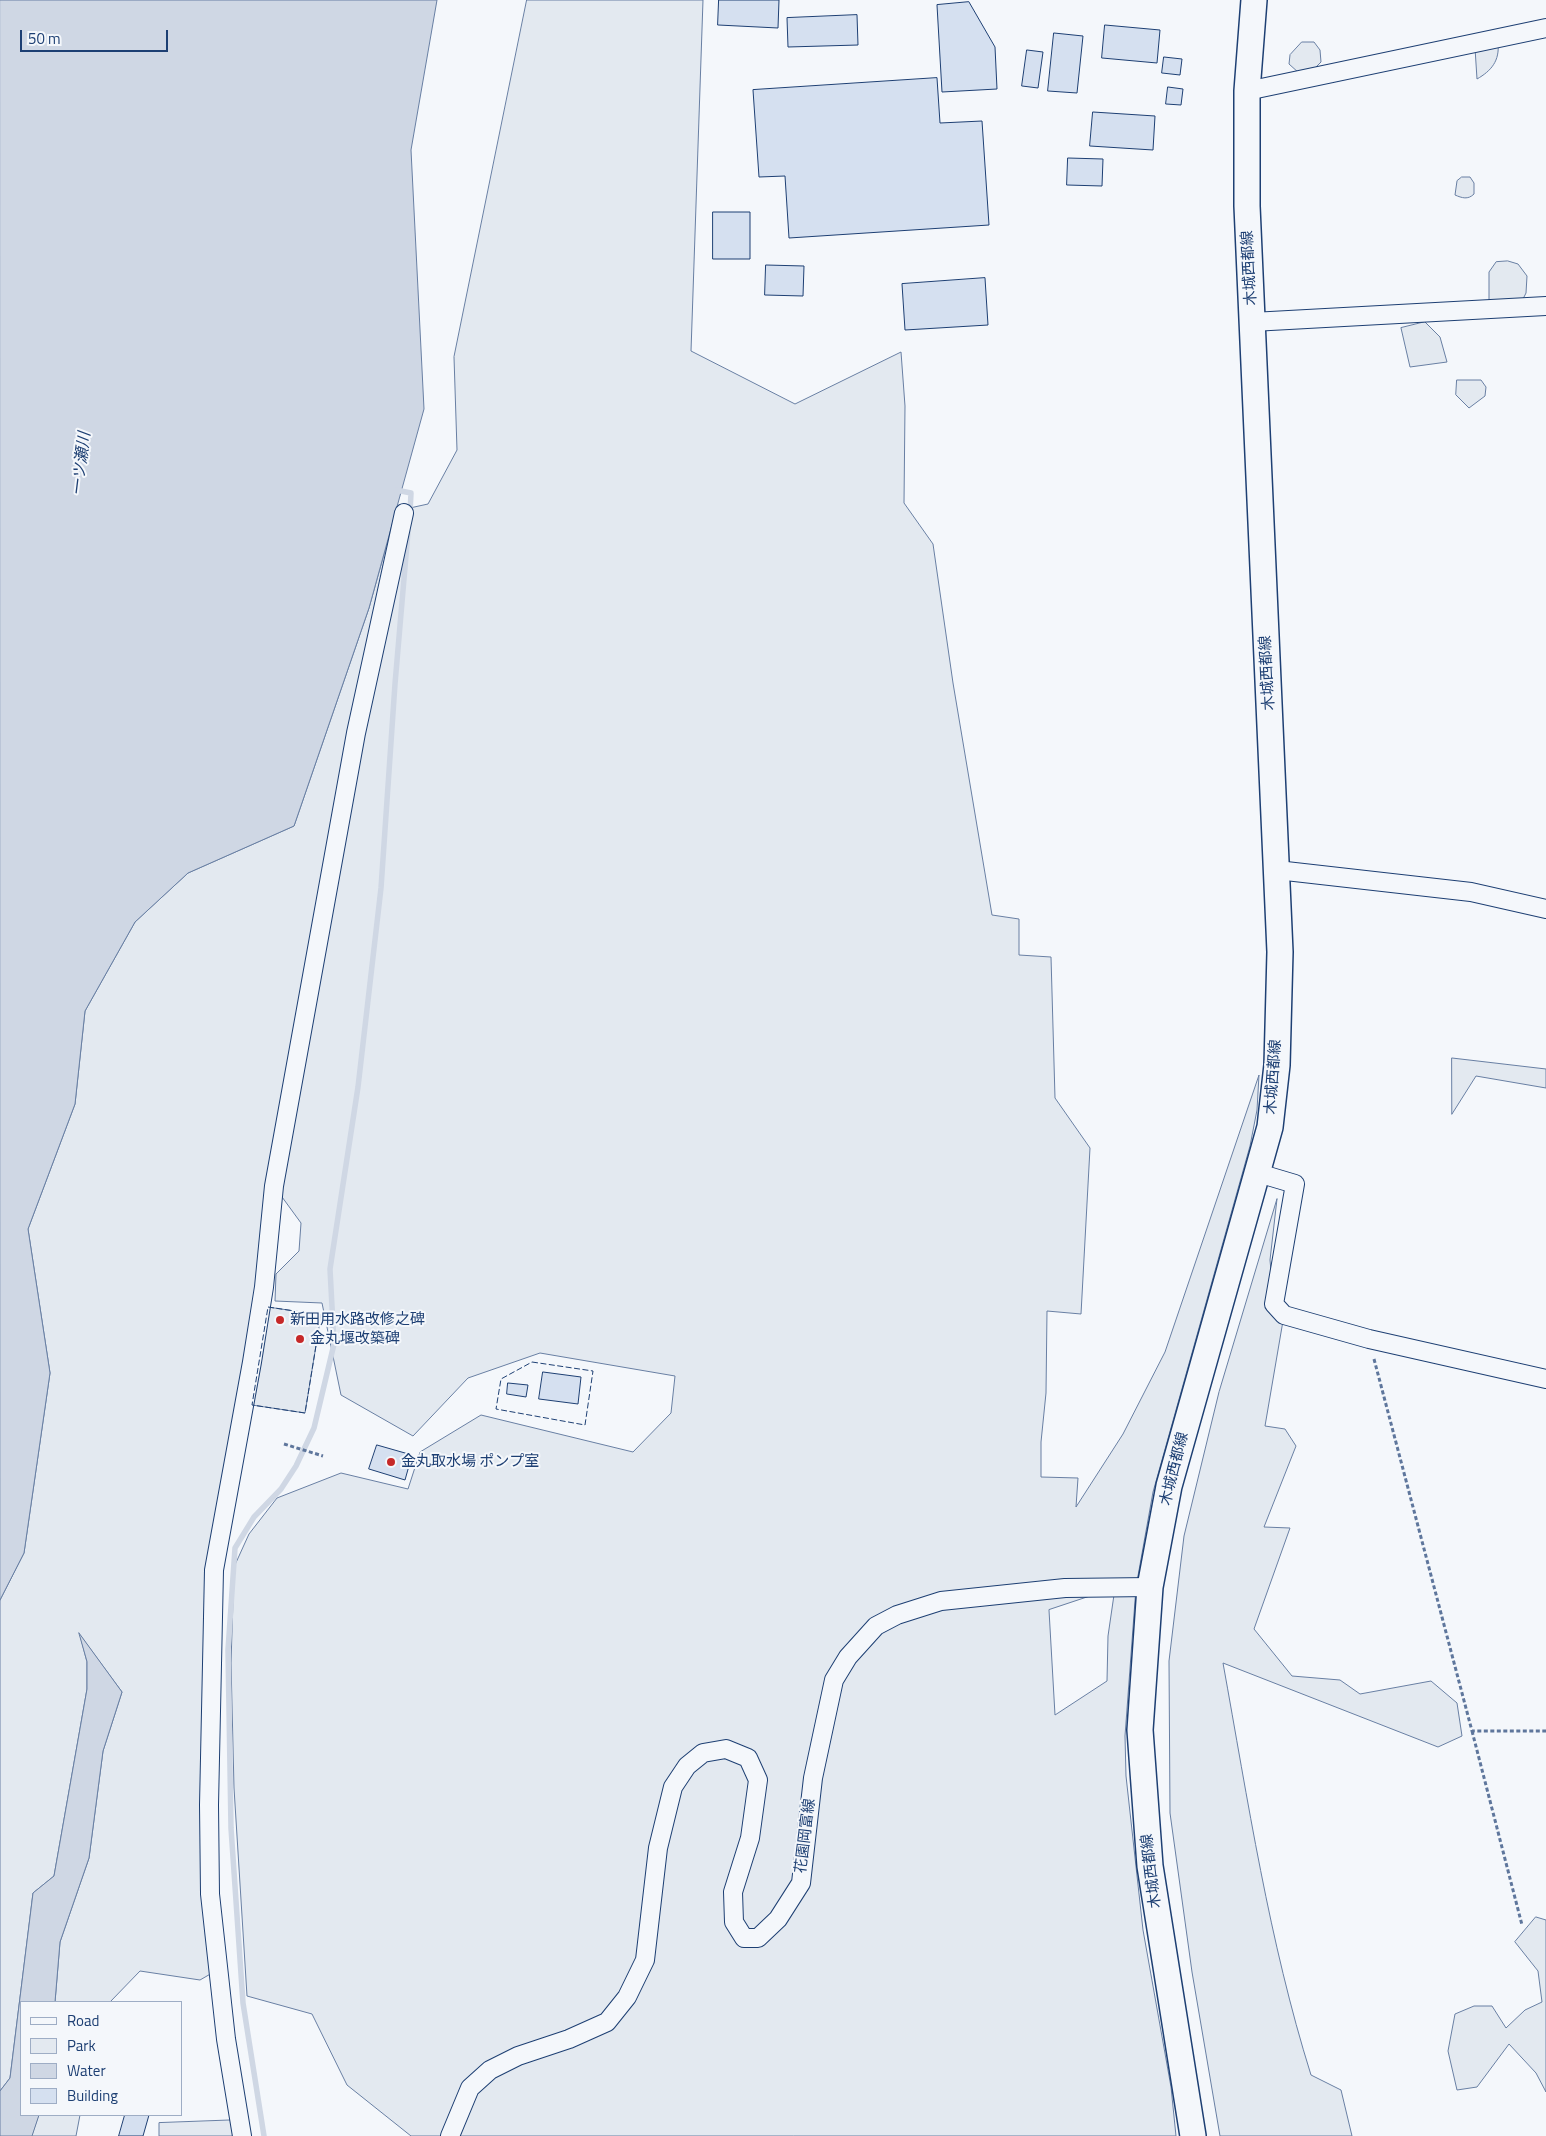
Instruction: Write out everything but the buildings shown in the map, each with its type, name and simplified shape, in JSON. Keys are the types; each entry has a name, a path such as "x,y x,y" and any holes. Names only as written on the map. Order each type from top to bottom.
{"main road":[{"name":"木城西都線","path":"1194,2136 1150,1866 1140,1730 1150,1587 1169,1486 1270,1127 1277,1065 1280,952 1247,206 1247,90 1254,0"}],"street":[{"path":"1247,90 1546,28"},
{"path":"1252,322 1546,306"},
{"path":"242,2136 226,2038 210,1894 209,1805 214,1570 254,1353 264,1287 274,1186 280,1148 356,733 404,512"},
{"path":"1277,870 1471,892 1546,909"},
{"path":"1258,1173 1295,1184 1274,1304 1284,1315 1369,1339 1546,1379"},
{"name":"花園岡富線","path":"450,2136 470,2088 490,2070 518,2056 607,2022 627,1997 645,1960 658,1848 673,1788 687,1766 703,1753 726,1749 748,1758 758,1780 750,1838 733,1892 734,1922 744,1938 758,1938 778,1919 801,1883 813,1778 834,1680 848,1657 876,1626 897,1614 941,1601 1065,1588 1150,1587"}],"path":[{"path":"1369,1339 1522,1925"},
{"path":"284,1444 323,1456"},
{"path":"1472,1731 1546,1731"}],"green space":[{"path":"527,0 703,0 691,351 795,404 901,352 905,406 904,503 933,544 953,683 992,915 1019,919 1019,955 1051,957 1055,1098 1090,1148 1081,1314 1047,1311 1046,1393 1041,1442 1041,1477 1078,1478 1076,1507 1123,1434 1165,1352 1259,1075 1257,1110 1250,1146 1153,1492 1136,1587 1125,1736 1126,1776 1143,1930 1171,2087 1176,2136 411,2136 347,2085 312,2014 247,1996 234,1788 231,1663 234,1567 249,1534 277,1498 341,1473 408,1489 420,1452 481,1415 633,1452 671,1413 675,1376 540,1353 468,1378 413,1436 341,1395 322,1303 275,1301 276,1274 299,1251 301,1223 274,1186 214,1570 219,1969 200,1980 140,1971 111,2001 55,2001 60,1942 89,1858 103,1751 122,1692 80,1635 87,1662 87,1689 54,1876 33,1893 10,2078 0,2091 0,1600 24,1553 50,1373 28,1229 75,1104 85,1011 135,922 188,873 294,826 369,608 396,511 428,504 457,450 454,357","holes":["1115,1588 1108,1636 1107,1681 1055,1715 1049,1610"]},
{"path":"1302,42 1314,42 1320,50 1321,62 1313,70 1299,73 1289,64 1290,55"},
{"path":"1498,43 1498,55 1494,65 1477,79 1475,48"},
{"path":"1462,177 1470,177 1474,183 1474,194 1467,198 1455,195 1457,181"},
{"path":"1508,261 1518,264 1527,276 1526,293 1522,301 1489,302 1489,272 1496,262"},
{"path":"1425,322 1440,337 1447,362 1410,367 1401,328"},
{"path":"1457,380 1481,380 1486,387 1485,396 1469,408 1456,395"},
{"path":"1452,1058 1546,1069 1546,1088 1476,1076 1452,1114"},
{"path":"1277,1199 1270,1260 1274,1304 1284,1315 1265,1426 1285,1429 1296,1446 1264,1527 1290,1528 1254,1629 1292,1676 1340,1680 1360,1694 1431,1681 1457,1703 1462,1736 1438,1747 1223,1663 1271,1922 1296,2024 1311,2075 1341,2090 1352,2136 1220,2136 1192,1972 1170,1813 1169,1661 1184,1536 1219,1392"},
{"path":"268,1307 321,1315 305,1413 252,1405"},
{"path":"1536,1917 1546,1920 1546,2092 1536,2073 1509,2044 1477,2087 1457,2090 1448,2051 1455,2014 1474,2006 1492,2006 1506,2028 1525,2010 1542,2002 1538,1971 1515,1942"},
{"path":"39,2116 80,2116 76,2136 32,2136"},
{"path":"240,2120 242,2136 159,2136 159,2123"}],"water":[{"name":"一ツ瀬川","path":"0,0 437,0 411,150 424,409 369,608 294,826 188,873 135,922 85,1011 75,1104 28,1229 50,1373 24,1553 0,1600"},
{"path":"79,1633 122,1692 103,1751 89,1858 60,1942 55,2001 20,2001 20,2116 39,2116 32,2136 0,2136 0,2091 10,2078 33,1893 54,1876 87,1689 87,1662"}],"waterway":[{"path":"396,490 411,493 410,513"},
{"path":"264,2136 243,2003 231,1828 228,1650 235,1548 254,1517 281,1489 296,1466 314,1428 334,1344 330,1269 358,1087 381,888 408,532"}],"fence":[{"path":"268,1307 321,1315 305,1413 252,1405 268,1307"},
{"path":"532,1362 593,1371 585,1425 496,1409 501,1379 532,1362"}],"place":[{"name":"新田用水路改修之碑","path":"280,1320"},
{"name":"金丸堰改築碑","path":"300,1339"},
{"name":"金丸取水場 ポンプ室","path":"391,1462"}]}
